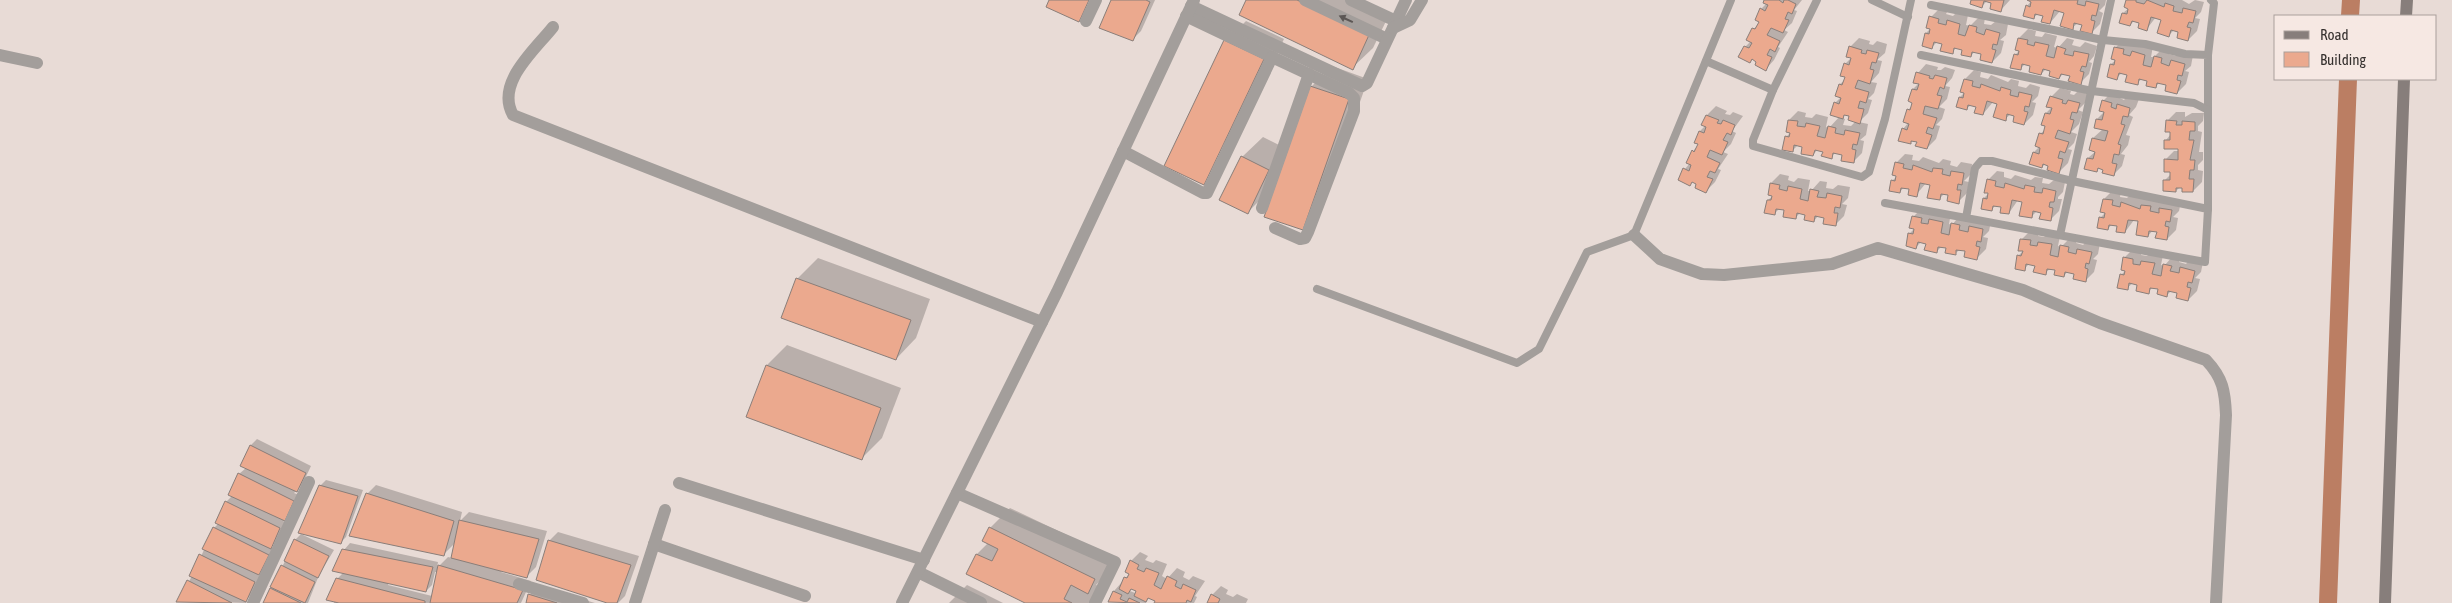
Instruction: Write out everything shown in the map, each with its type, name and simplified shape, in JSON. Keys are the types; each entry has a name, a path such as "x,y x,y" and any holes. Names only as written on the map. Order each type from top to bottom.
{"street":[{"path":"1086,21 1096,0"},
{"path":"1305,0 1392,29 1410,20 1422,0"},
{"path":"1351,0 1392,29"},
{"path":"1190,7 1362,86 1367,84 1406,0"},
{"path":"2406,0 2406,15"},
{"path":"1190,7 1272,58 1349,93 1354,98 1354,111 1304,238 1300,239 1275,228"},
{"path":"902,603 1042,322 1190,7"},
{"path":"554,26 516,74 507,92 508,106 513,115 1042,322"},
{"path":"0,55 36,63"},
{"path":"1123,151 1203,193 1207,192 1272,58"},
{"path":"1262,208 1309,74"},
{"path":"2385,603 2404,80"},
{"path":"1634,235 1660,259 1702,274 1724,275 1832,264 1878,248 2023,290 2092,320 2206,360 2218,373 2225,393 2226,415 2216,603"},
{"path":"253,603 309,482"},
{"path":"679,483 924,560"},
{"path":"957,492 1115,562 1095,603"},
{"path":"635,603 665,510"},
{"path":"654,544 805,596"},
{"path":"918,572 981,603"},
{"path":"520,584 583,603"}],"lane":[{"path":"1317,289 1517,363 1539,349 1586,252 1634,235 1731,0"},
{"path":"1817,0 1773,90 1753,140 1753,146 1862,178 1869,172 1885,118 1912,0"},
{"path":"1872,0 1908,17"},
{"path":"2060,235 2104,40 2111,0"},
{"path":"1885,203 2205,262 2208,209 2208,55 2213,1"},
{"path":"1931,5 2104,40 2145,44 2185,54 2208,55"},
{"path":"1921,55 2092,91 2194,103 2208,110"},
{"path":"1706,62 1773,90"},
{"path":"1966,218 1975,168 1981,161 1992,161 2072,181 2208,209"}],"building":[{"path":"1049,0 1089,0 1079,22 1046,7"},
{"path":"1111,0 1146,0 1150,2 1133,41 1099,28"},
{"path":"1246,0 1297,0 1369,35 1353,70 1239,15"},
{"path":"1764,0 1779,0 1783,3 1784,0 1788,0 1796,4 1792,14 1788,12 1785,19 1789,20 1783,33 1771,28 1767,35 1780,41 1775,52 1770,49 1767,55 1772,57 1766,71 1755,65 1756,62 1752,59 1750,63 1738,57 1744,46 1749,48 1752,43 1746,40 1752,28 1755,29 1759,22 1755,20 1760,8 1765,11 1768,5 1763,3"},
{"path":"1971,0 2004,0 2001,12 1990,9 1991,3 1984,1 1982,8 1970,4"},
{"path":"2027,0 2078,0 2077,4 2085,6 2086,1 2099,4 2096,16 2092,15 2091,20 2095,21 2092,34 2080,31 2082,25 2074,23 2073,30 2060,26 2064,13 2054,10 2050,24 2041,22 2043,16 2035,14 2034,19 2023,16 2026,5 2030,7 2031,2"},
{"path":"2126,0 2136,0 2136,2 2144,4 2147,0 2164,7 2165,3 2174,6 2173,11 2182,13 2183,8 2196,11 2193,23 2189,22 2187,27 2191,28 2188,41 2177,38 2178,32 2171,30 2169,37 2157,33 2161,20 2151,17 2147,31 2138,28 2139,23 2132,21 2130,26 2119,23 2122,13 2127,14 2128,9 2124,7"},
{"path":"1929,16 1939,19 1938,23 1946,25 1947,20 1960,24 1958,34 1965,36 1969,25 1977,27 1976,32 1984,35 1986,29 2000,33 1997,45 1993,44 1992,49 1996,50 1992,63 1980,60 1981,54 1972,52 1971,57 1961,55 1962,50 1954,48 1953,54 1940,51 1942,44 1934,42 1932,49 1922,46 1925,33 1929,34 1930,29 1926,28"},
{"path":"2018,38 2028,40 2027,44 2034,46 2035,42 2049,45 2046,56 2054,58 2057,46 2066,49 2064,54 2073,56 2074,51 2089,54 2086,67 2082,66 2080,71 2084,72 2081,85 2068,81 2070,76 2061,74 2059,79 2049,76 2050,71 2043,69 2041,75 2029,72 2030,66 2022,64 2021,70 2010,68 2014,54 2018,55 2019,51 2015,50"},
{"path":"1224,40 1264,59 1204,185 1164,166"},
{"path":"1849,46 1862,50 1861,53 1866,54 1867,50 1879,53 1876,63 1872,62 1870,69 1874,70 1870,84 1858,80 1855,88 1869,92 1866,103 1860,101 1858,108 1864,109 1860,124 1848,120 1849,116 1844,115 1843,119 1830,115 1834,102 1839,104 1841,98 1835,96 1839,84 1842,85 1845,77 1840,76 1844,63 1849,65 1851,58 1846,57"},
{"path":"2114,47 2124,49 2123,54 2130,56 2132,51 2145,55 2143,65 2151,67 2154,56 2162,58 2161,63 2169,66 2171,60 2185,64 2182,76 2178,75 2177,80 2181,81 2177,94 2165,91 2166,85 2157,83 2156,88 2146,86 2147,81 2139,79 2138,85 2125,82 2127,75 2119,73 2117,80 2107,77 2110,64 2114,65 2115,60 2111,59"},
{"path":"1916,72 1930,76 1929,78 1933,79 1935,75 1947,78 1944,89 1940,87 1937,95 1942,96 1938,109 1925,106 1923,114 1937,118 1933,129 1928,127 1926,133 1932,135 1927,149 1915,146 1917,142 1911,141 1911,144 1898,141 1902,128 1907,130 1909,124 1903,122 1907,109 1910,110 1912,103 1908,101 1912,89 1917,90 1919,84 1913,83"},
{"path":"1964,79 1973,81 1972,86 1980,88 1981,84 2000,91 2001,87 2011,90 2010,95 2018,97 2019,92 2032,95 2029,107 2025,106 2024,111 2028,112 2024,125 2013,122 2014,116 2007,114 2006,121 1993,117 1997,104 1987,101 1983,115 1974,113 1976,107 1968,105 1967,110 1956,107 1959,97 1963,98 1964,93 1960,92"},
{"path":"1310,86 1349,99 1303,230 1264,217"},
{"path":"2050,96 2063,100 2062,103 2066,104 2068,100 2080,103 2077,113 2072,112 2070,119 2074,120 2070,134 2058,130 2055,138 2069,142 2065,153 2060,151 2058,158 2063,159 2059,174 2047,170 2048,166 2043,164 2042,168 2029,164 2033,152 2039,154 2040,148 2035,146 2039,133 2043,134 2045,126 2041,125 2045,113 2050,114 2052,108 2046,107"},
{"path":"2102,100 2112,103 2111,107 2116,109 2117,104 2130,108 2128,117 2123,116 2121,124 2125,125 2118,144 2121,145 2119,155 2114,154 2112,163 2117,164 2114,176 2102,173 2103,170 2098,168 2097,172 2084,169 2087,158 2093,159 2095,152 2089,150 2092,138 2105,141 2108,131 2094,128 2096,119 2102,120 2104,112 2099,111"},
{"path":"1706,115 1719,120 1717,123 1721,124 1723,120 1735,125 1731,135 1727,133 1723,140 1728,142 1722,155 1710,150 1707,157 1720,163 1715,173 1710,171 1707,177 1713,179 1706,193 1695,188 1696,184 1692,182 1690,186 1678,180 1683,168 1689,171 1691,165 1686,163 1692,150 1694,152 1698,144 1694,143 1699,131 1704,133 1706,127 1701,125"},
{"path":"1788,120 1798,121 1797,126 1805,127 1806,123 1820,126 1817,136 1825,138 1828,126 1836,128 1835,133 1844,135 1845,130 1860,133 1857,145 1853,144 1852,149 1856,150 1854,163 1841,161 1842,155 1833,153 1832,159 1821,156 1823,152 1815,150 1813,156 1801,154 1802,147 1794,145 1793,152 1782,150 1785,136 1789,137 1790,133 1786,132"},
{"path":"2166,120 2177,121 2176,125 2182,125 2182,121 2195,122 2195,131 2190,131 2189,140 2194,140 2190,160 2195,160 2194,170 2190,170 2189,179 2194,179 2193,192 2182,192 2182,188 2176,188 2176,192 2163,191 2163,180 2170,180 2170,172 2164,172 2164,159 2178,160 2178,149 2164,149 2164,140 2170,140 2170,132 2165,132"},
{"path":"1241,156 1269,170 1248,214 1219,200"},
{"path":"1895,162 1904,164 1903,168 1912,170 1913,165 1932,172 1933,168 1943,169 1942,174 1950,176 1951,171 1964,173 1962,185 1958,184 1957,190 1961,190 1959,204 1947,201 1948,195 1941,194 1940,200 1927,198 1930,185 1920,183 1917,197 1908,195 1909,189 1901,188 1900,193 1889,191 1891,180 1895,181 1896,176 1892,175"},
{"path":"1987,179 1996,181 1995,186 2004,188 2005,183 2024,189 2025,185 2035,187 2034,192 2042,193 2043,188 2056,191 2054,202 2050,202 2049,207 2053,208 2051,221 2039,219 2041,213 2033,211 2032,218 2019,216 2022,202 2012,200 2009,214 2000,213 2001,207 1993,206 1992,211 1981,209 1983,198 1987,199 1988,193 1984,193"},
{"path":"1770,183 1780,185 1779,189 1787,191 1788,186 1802,189 1800,199 1808,201 1810,189 1819,191 1817,197 1826,198 1827,193 1842,196 1840,208 1835,207 1834,213 1838,213 1836,226 1823,224 1824,218 1815,216 1814,222 1804,220 1805,215 1797,213 1796,219 1783,217 1784,210 1776,209 1775,215 1764,213 1767,200 1771,200 1772,196 1768,195"},
{"path":"2103,199 2113,200 2112,205 2120,207 2121,202 2140,209 2141,205 2151,206 2150,211 2159,213 2159,208 2172,210 2170,222 2166,221 2165,226 2169,227 2167,240 2155,238 2157,232 2149,231 2148,237 2136,235 2138,221 2128,220 2125,233 2116,232 2117,226 2109,225 2108,230 2097,228 2099,217 2104,218 2105,213 2100,212"},
{"path":"1912,216 1922,218 1921,223 1928,224 1929,219 1943,222 1941,233 1949,235 1951,223 1960,225 1959,230 1968,232 1969,226 1983,229 1981,242 1977,241 1976,246 1980,247 1977,260 1964,257 1965,251 1956,250 1956,255 1945,253 1946,248 1938,247 1937,253 1924,250 1926,244 1918,242 1916,249 1906,246 1908,233 1913,234 1914,229 1909,228"},
{"path":"2020,239 2031,240 2030,245 2037,246 2038,242 2052,244 2050,255 2058,257 2060,245 2069,247 2068,252 2076,254 2077,249 2092,252 2089,264 2086,263 2085,268 2088,269 2086,282 2073,279 2074,274 2065,272 2064,277 2054,275 2055,270 2047,269 2046,275 2033,272 2035,266 2026,264 2025,271 2015,269 2017,255 2021,256 2023,251 2018,251"},
{"path":"2123,257 2133,259 2133,264 2140,265 2141,261 2155,263 2152,274 2161,276 2163,264 2172,266 2170,271 2179,273 2180,267 2195,271 2192,283 2188,282 2187,287 2191,288 2188,301 2176,298 2177,293 2168,291 2167,297 2157,294 2158,289 2150,288 2149,294 2136,291 2137,285 2129,283 2128,290 2117,288 2120,274 2124,275 2125,271 2121,270"},
{"path":"796,278 911,320 896,360 781,318"},
{"path":"766,365 881,408 862,460 746,417"},
{"path":"250,445 306,473 297,492 240,466"},
{"path":"238,473 294,501 285,521 228,495"},
{"path":"319,485 358,496 341,544 298,533"},
{"path":"366,493 454,521 444,556 349,536"},
{"path":"225,501 280,528 271,549 215,523"},
{"path":"459,520 539,539 527,578 451,558"},
{"path":"213,527 269,555 259,575 202,549"},
{"path":"989,527 1095,579 1088,594 1071,585 1064,599 1072,603 1025,603 966,574 976,554 992,561 998,549 982,541"},
{"path":"294,539 329,556 318,578 284,561"},
{"path":"548,540 631,565 617,603 607,603 536,580"},
{"path":"342,549 433,567 426,592 332,571"},
{"path":"199,554 255,582 246,602 189,576"},
{"path":"1130,560 1139,565 1137,569 1144,572 1146,568 1159,573 1154,585 1161,589 1167,576 1177,581 1175,586 1181,589 1183,584 1196,590 1191,602 1187,600 1186,603 1154,603 1155,601 1148,598 1146,602 1134,596 1136,591 1131,589 1128,594 1119,589 1124,577 1127,578 1129,574 1125,572"},
{"path":"281,565 315,582 305,603 270,587"},
{"path":"438,565 523,590 517,603 430,603"},
{"path":"336,578 425,601 425,603 339,603 326,600"},
{"path":"187,580 232,603 176,602"},
{"path":"270,588 301,603 263,603"},
{"path":"1113,591 1122,595 1120,599 1127,602 1129,598 1140,603 1108,602"},
{"path":"528,594 557,603 526,603"},
{"path":"1211,594 1220,599 1218,603 1207,603"}],"waterway":[{"path":"2350,15 2351,0"},
{"path":"2328,603 2348,80"}]}
